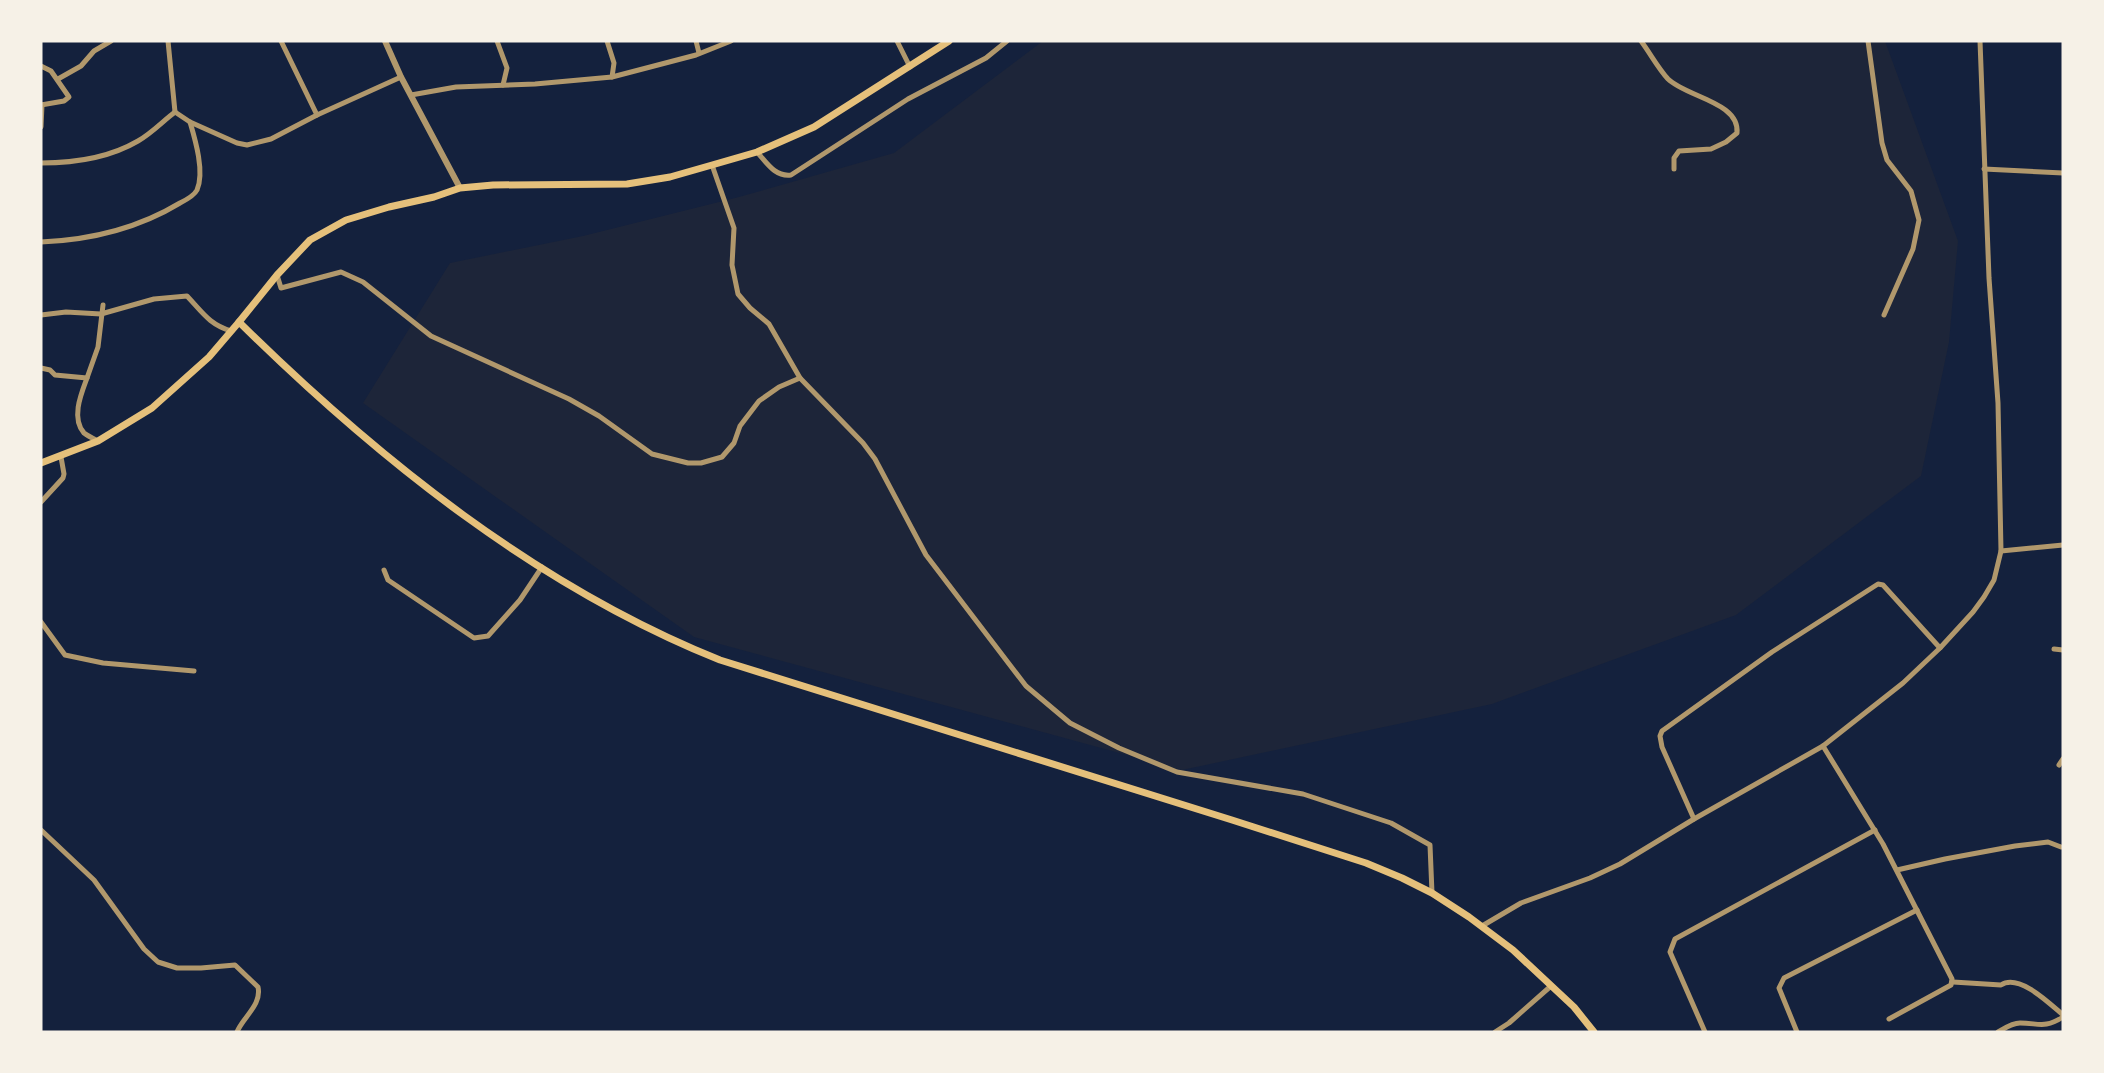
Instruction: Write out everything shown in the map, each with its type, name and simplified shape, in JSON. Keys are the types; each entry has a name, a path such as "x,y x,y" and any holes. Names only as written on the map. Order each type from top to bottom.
{"main road":[{"path":"41,463 61,457 98,441 126,426 164,398 192,374 232,331 277,275 310,240 332,226 389,206 434,197 460,188 493,185 627,184 670,177 712,166 757,152 814,128 910,68 949,41"},
{"path":"239,322 342,418 410,474 487,531 542,567 611,608 671,639 720,660 1366,864 1402,878 1432,893 1482,926 1513,950 1574,1007 1594,1032"}],"street":[{"path":"58,79 81,66 94,51 111,41"},
{"path":"168,41 175,112"},
{"path":"281,41 317,115"},
{"path":"385,41 401,77 460,188"},
{"path":"498,41 507,68 503,86"},
{"path":"607,41 614,63 612,77"},
{"path":"696,41 699,53"},
{"path":"411,94 456,87 503,86 612,77 699,53 731,41"},
{"path":"897,41 910,68"},
{"path":"757,152 776,173 783,176 790,175 908,99 986,58 1007,41"},
{"path":"1641,41 1669,80 1732,114 1738,126 1737,134 1711,149 1680,151 1674,158 1674,169"},
{"path":"1868,41 1882,143 1887,160 1911,191 1919,220 1913,249 1884,315"},
{"path":"1482,926 1521,903 1583,881 1620,864 1694,819 1823,746 1903,683 1940,648 1984,597 1994,580 2000,551 1998,403 1989,278 1980,41"},
{"path":"41,66 51,71 70,97 64,101 41,105 41,127"},
{"path":"175,112 190,122 237,143 246,145 272,139 317,115 401,77"},
{"path":"41,163 70,163 108,154 139,140 175,112"},
{"path":"41,242 89,238 118,230 165,212 194,194 198,189 199,180 198,154 190,122"},
{"path":"712,166 734,228 732,266 738,294 750,308 769,324 800,378 863,443 875,459 926,555 1026,686 1070,723 1119,748 1177,772 1303,794 1392,823 1430,845 1432,893"},
{"path":"1984,169 2063,173"},
{"path":"277,275 281,288 341,272 363,282 431,336 576,403 599,416 652,454 680,461 700,464 722,457 734,442 740,426 759,401 779,387 800,378"},
{"path":"41,315 66,312 101,314 154,299 187,296 206,319 217,326 232,331"},
{"path":"98,441 84,432 78,418 79,399 98,347 102,327 101,314 103,305"},
{"path":"41,368 50,370 55,376 86,378"},
{"path":"41,502 63,478 61,457"},
{"path":"2000,551 2063,544"},
{"path":"384,570 388,580 474,638 488,636 520,600 542,567"},
{"path":"1694,819 1662,747 1660,736 1662,731 1772,652 1878,584 1883,585 1940,648"},
{"path":"41,622 65,655 102,663 194,671"},
{"path":"2054,650 2063,650"},
{"path":"1823,746 1875,830 1953,982"},
{"path":"41,830 94,880 144,949 158,962 177,968 202,968 230,964 238,967 258,987 258,999 237,1032"},
{"path":"1705,1032 1670,952 1675,939 1875,830"},
{"path":"1897,870 2015,846 2048,842 2062,847"},
{"path":"1797,1032 1779,988 1784,978 1917,910"},
{"path":"1889,1019 1951,985 1953,982 2001,985 2013,981 2042,996 2063,1016 2057,1021 2038,1026 2020,1023 2011,1025 1998,1032"},
{"path":"1495,1032 1509,1023 1551,986"}],"shaded area":[{"path":"1043,41 1885,41 1958,241 1949,342 1921,476 1736,615 1492,704 1182,770 694,637 363,403 450,263 583,236 739,197 894,153"}]}
